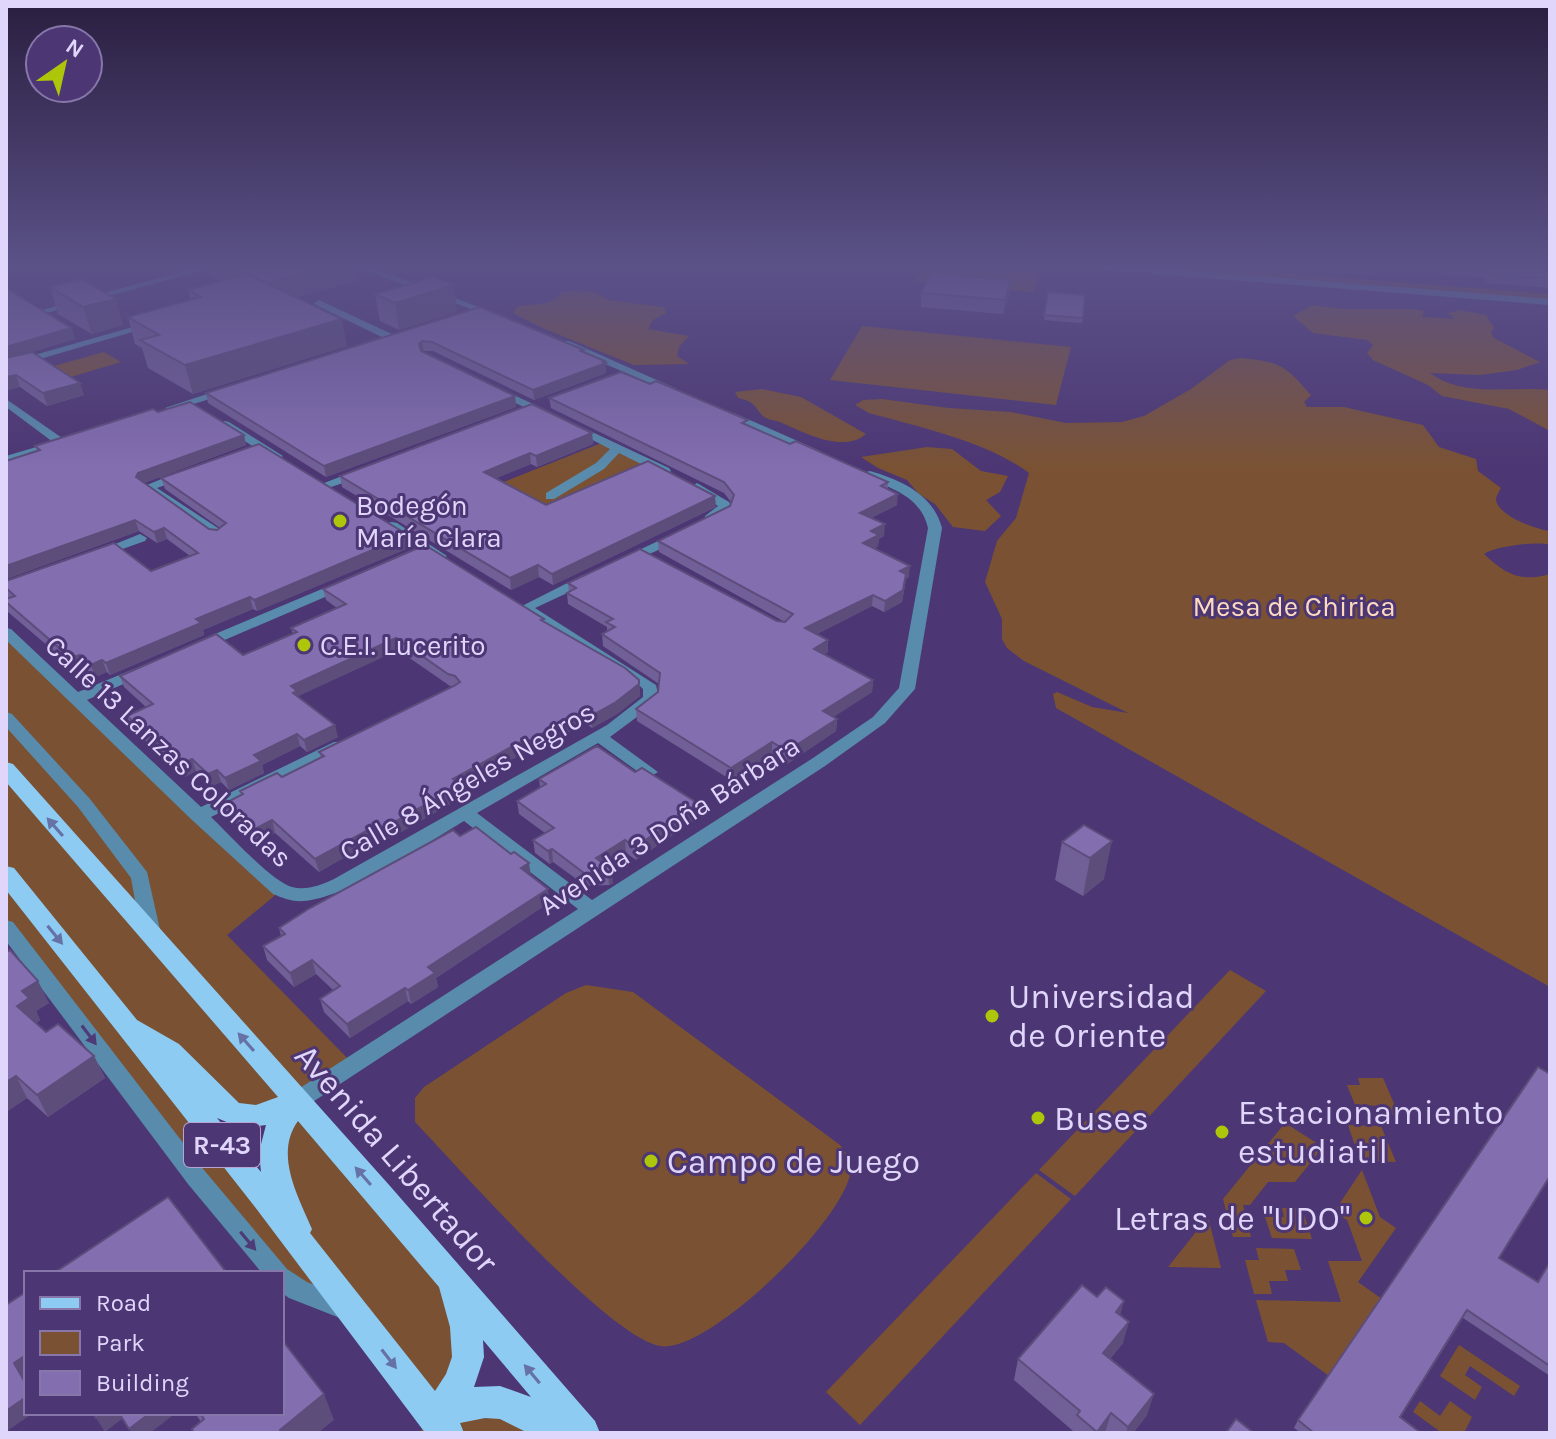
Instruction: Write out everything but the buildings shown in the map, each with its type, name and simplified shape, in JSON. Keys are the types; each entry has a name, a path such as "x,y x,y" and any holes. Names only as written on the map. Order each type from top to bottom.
{"main road":[{"name":"Avenida Libertador","path":"6,769 583,1433"},
{"name":"R-43","path":"6,874 352,1310 433,1428"},
{"path":"126,1024 158,1042 181,1061 218,1105 234,1115 263,1116 297,1101"},
{"path":"297,1101 281,1120 272,1145 274,1169 304,1249"},
{"path":"433,1428 462,1382 468,1364 468,1337 447,1273"},
{"path":"433,1428 474,1402 499,1403 522,1408 554,1433"}],"street":[{"path":"6,366 123,333"},
{"path":"382,333 392,338"},
{"path":"377,343 407,333"},
{"path":"80,335 91,342"},
{"path":"547,335 686,395"},
{"path":"617,377 631,371"},
{"path":"494,388 618,448 600,466 550,496"},
{"path":"152,414 231,389"},
{"path":"6,402 66,441 6,460"},
{"path":"190,402 203,410"},
{"path":"519,414 548,403"},
{"path":"711,406 817,453"},
{"path":"215,418 256,449 293,466"},
{"name":"Calle 8 Ángeles Negros","path":"302,895 341,884 598,736 640,710 651,699 651,688 645,683 518,604 649,556 725,508 718,498 618,448"},
{"path":"197,469 148,487 219,535"},
{"path":"346,498 320,482 368,470"},
{"name":"Avenida 3 Doña Bárbara","path":"297,1101 860,734 899,701 907,689 913,660 934,519 928,507 910,493 860,471"},
{"path":"380,519 420,551 447,560"},
{"path":"86,558 140,538"},
{"path":"188,650 357,578"},
{"name":"Calle 13 Lanzas Coloradas","path":"6,632 280,891 302,895"},
{"path":"75,699 160,663"},
{"path":"6,717 84,803 140,877 151,936"},
{"path":"198,816 359,736"},
{"path":"598,736 650,772"},
{"path":"464,812 591,909"},
{"path":"6,927 15,956 275,1271"},
{"path":"284,1280 298,1290 352,1310"}],"green space":[{"path":"555,333 672,333 689,336 679,347 677,356 689,364 634,365"},
{"path":"858,333 933,333 1071,347 1056,405 830,380"},
{"path":"1314,333 1492,333 1494,338 1540,362 1517,370 1480,375 1430,373 1457,386 1550,390 1550,431 1509,409 1442,396 1428,385 1373,360 1367,353 1373,345 1367,340"},
{"path":"104,352 121,362 64,379 47,368"},
{"name":"Mesa de Chirica","path":"1230,360 1265,361 1288,371 1311,395 1304,402 1307,407 1344,407 1423,425 1439,447 1476,459 1478,471 1501,488 1496,499 1503,511 1527,525 1550,531 1550,545 1516,545 1484,554 1521,577 1550,574 1550,987 1056,708 1053,694 1057,692 1092,707 1128,713 1024,661 1007,648 1002,639 1002,619 985,582 997,541 1016,518 1029,473 974,444 869,413 855,405 863,400 882,399 1011,412 1066,423 1122,422 1144,416 1191,389"},
{"path":"762,389 801,397 866,434 846,442 823,439 766,418 750,402 738,398 735,392"},
{"path":"604,442 652,465 544,511 496,485"},
{"path":"927,447 952,449 981,471 1008,476 1000,492 986,500 1001,516 985,531 953,527 935,504 919,494 907,480 861,457"},
{"path":"6,633 279,892 227,935 353,1064 298,1099 462,1312 455,1407 554,1433 418,1433 435,1418 352,1310 280,1271 6,927 6,717 146,890 6,715","holes":["181,1061 249,1118 281,1120 265,1198"]},
{"path":"1230,970 1266,991 1075,1196 1039,1170"},
{"name":"Campo de Juego","path":"586,985 633,992 840,1145 851,1166 846,1187 805,1246 742,1305 711,1328 682,1343 660,1346 636,1336 606,1314 534,1248 415,1122 415,1098 424,1087 566,993"},
{"path":"1358,1078 1383,1078 1399,1115 1387,1115 1383,1106 1355,1105 1347,1085 1360,1085"},
{"path":"1285,1123 1323,1147 1295,1182 1268,1182 1250,1205 1243,1205 1251,1237 1233,1237 1223,1199"},
{"path":"1348,1125 1381,1126 1396,1162 1370,1161 1358,1155"},
{"path":"1362,1170 1380,1217 1396,1228 1358,1282 1382,1299 1329,1376 1284,1343 1268,1342 1256,1300 1341,1302 1328,1261 1362,1261 1347,1220 1334,1212"},
{"path":"1036,1173 1071,1199 860,1425 826,1392"},
{"path":"1282,1208 1302,1208 1312,1239 1272,1238 1265,1217 1284,1217"},
{"path":"1208,1217 1221,1268 1168,1267"},
{"path":"1256,1248 1294,1249 1301,1270 1285,1270 1288,1281 1269,1281 1272,1294 1254,1294 1245,1260 1259,1260"},
{"path":"1459,1345 1520,1386 1514,1396 1470,1366 1465,1375 1482,1387 1475,1400 1440,1376"},
{"path":"1420,1401 1440,1416 1450,1401 1472,1417 1464,1433 1442,1433 1413,1412"}],"place":[{"name":"Bodegón María Clara","path":"340,521"},
{"name":"C.E.I. Lucerito","path":"304,645"},
{"name":"Universidad de Oriente","path":"992,1016"},
{"name":"Buses","path":"1038,1118"},
{"name":"Estacionamiento estudiatil","path":"1222,1132"},
{"name":"Campo de Juego","path":"651,1161"},
{"name":"Letras de \"UDO\"","path":"1366,1218"}]}
